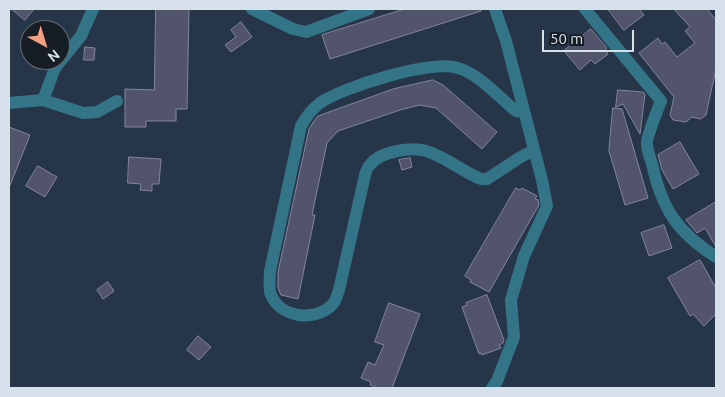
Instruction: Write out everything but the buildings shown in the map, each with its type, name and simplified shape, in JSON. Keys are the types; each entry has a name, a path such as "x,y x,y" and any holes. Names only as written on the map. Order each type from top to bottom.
{"street":[{"path":"43,100 56,68 81,36 93,9"},
{"path":"252,9 293,29 306,32 369,9"},
{"path":"492,388 497,381 514,337 511,300 524,256 547,206 506,41 495,9"},
{"path":"585,9 661,101 647,143 655,179 665,207 684,232 700,247 716,257"},
{"path":"524,112 516,111 474,75 460,68 448,65 416,69 361,85 335,94 319,104 300,126 270,271 271,295 281,308 289,314 299,316 312,315 332,305 339,290 365,175 369,165 378,157 408,150 426,151 481,180 487,179 534,150"},
{"path":"9,103 43,100 83,113 97,112 117,100"}]}
